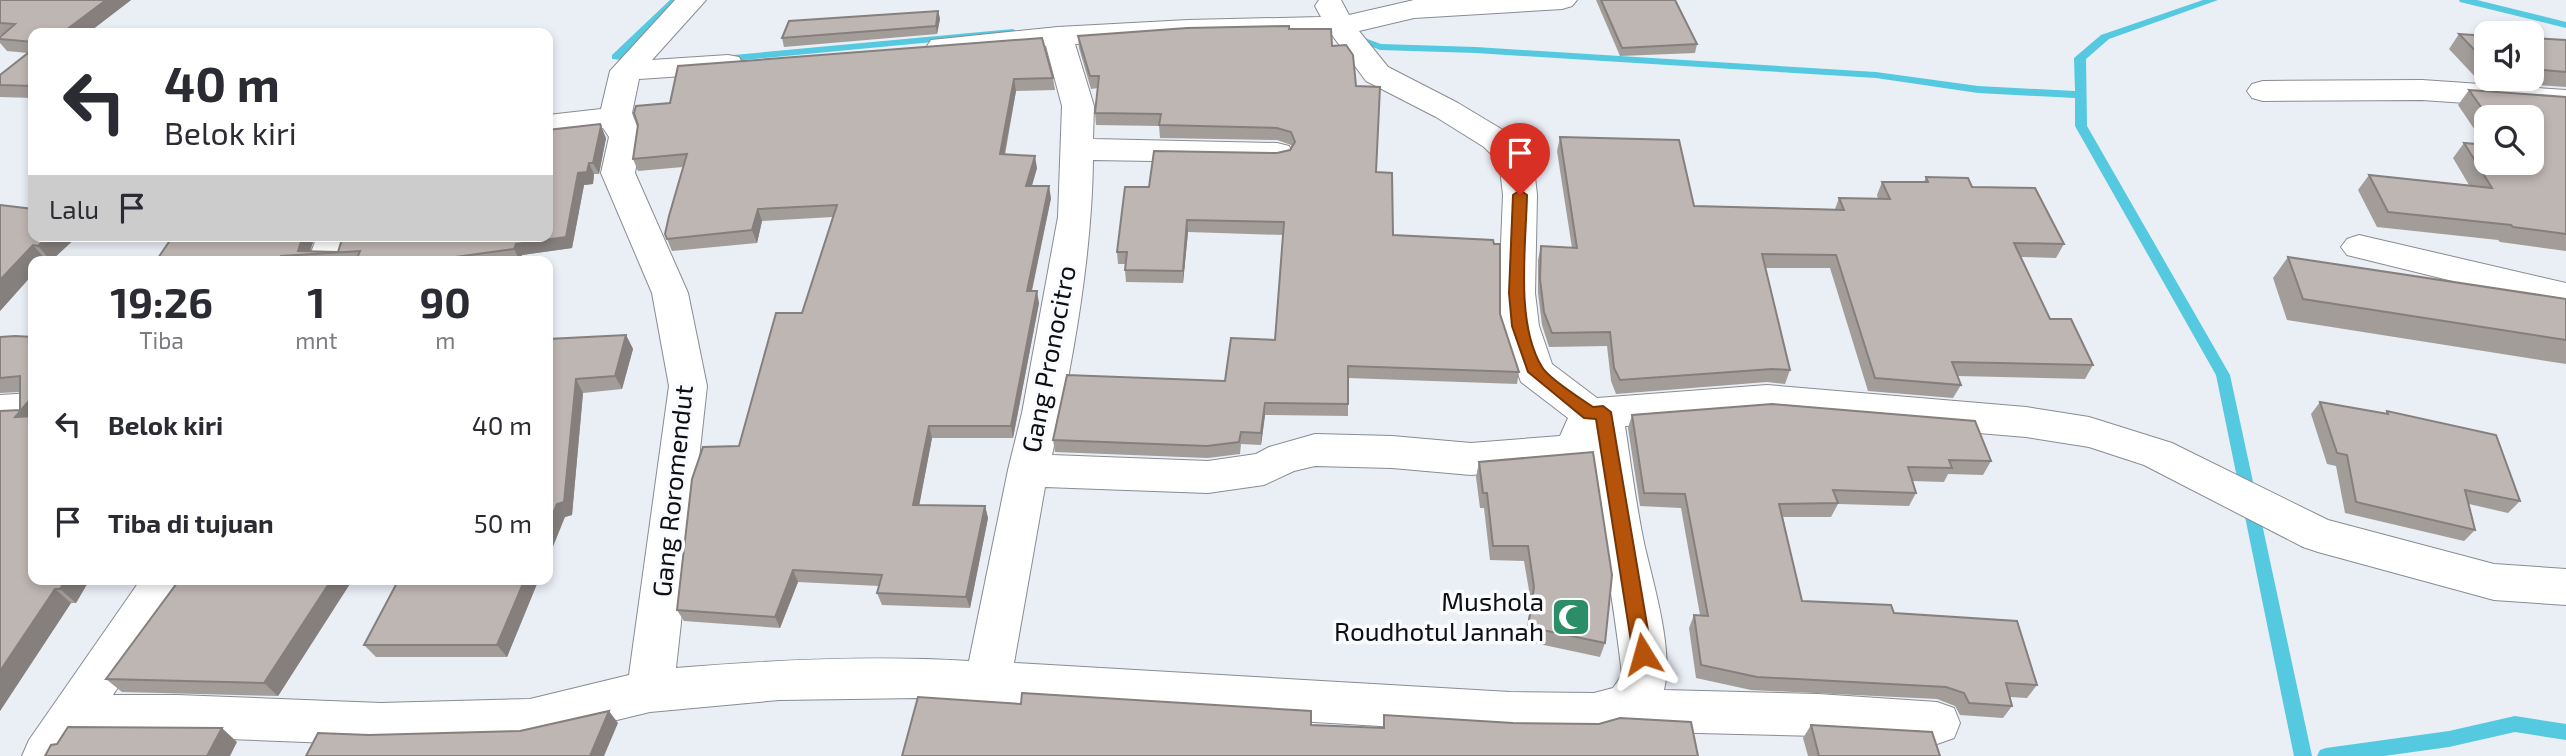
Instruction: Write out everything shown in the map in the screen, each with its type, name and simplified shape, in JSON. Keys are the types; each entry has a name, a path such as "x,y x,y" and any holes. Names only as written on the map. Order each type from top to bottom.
{"street":[{"path":"625,71 691,0"},
{"path":"913,49 1058,36 1188,29 1331,13 1562,0"},
{"path":"1331,13 1377,74 1496,139 1509,153 1517,168 1520,195 1517,293 1520,326 1535,372 1597,413 1767,400 2026,422 2089,432 2158,454 2318,534 2494,582 2566,587"},
{"name":"Gang Pronocitro","path":"988,681 1028,470 1042,413 1075,217 1079,106 1058,36"},
{"path":"625,71 765,61"},
{"name":"Gang Roromendut","path":"625,71 615,117 617,128 625,137 618,173 670,293 688,386 650,691"},
{"path":"2263,90 2422,90 2566,100"},
{"path":"553,124 615,117"},
{"path":"1077,149 1277,153"},
{"path":"2359,247 2566,296"},
{"path":"0,410 28,408"},
{"path":"1028,470 1208,477 1264,469 1283,458 1315,450 1392,452 1471,459 1573,450 1597,413"},
{"path":"75,717 177,716 381,724 530,720 650,691 779,680 920,678 1510,713 1594,714 1613,711 1629,703 1641,691 1645,675 1634,589 1597,413"},
{"path":"46,756 162,585"},
{"path":"1629,703 1657,711 1818,715 1937,723"}],"building":[{"path":"0,0 106,0 69,28 28,28 28,42 0,39 15,24 0,23"},
{"path":"1601,0 1675,0 1697,44 1622,48"},
{"path":"938,11 936,26 782,38 789,21"},
{"path":"1289,26 1289,29 1331,29 1332,46 1346,45 1353,55 1356,86 1380,87 1376,172 1392,173 1393,235 1493,240 1494,244 1500,244 1500,314 1519,372 1348,366 1348,404 1265,403 1261,433 1241,432 1239,442 1207,446 1053,440 1067,375 1225,381 1231,338 1275,340 1284,222 1187,220 1183,271 1125,270 1127,252 1117,252 1125,187 1149,187 1154,151 1277,153 1290,150 1295,142 1291,132 1277,128 1159,125 1161,114 1095,113 1099,76 1090,76 1078,36 1187,28"},
{"path":"2459,34 2474,35 2474,50"},
{"path":"1042,38 1053,78 1014,79 1000,154 1035,156 1026,186 1049,186 1027,291 1037,291 1011,426 929,426 913,505 985,506 966,597 877,593 882,575 793,570 775,617 677,610 692,479 703,447 739,446 776,313 802,313 837,205 758,209 752,230 667,239 665,234 669,216 687,154 633,159 638,125 634,113 636,106 670,103 678,66"},
{"path":"2544,39 2566,40 2566,72 2544,70"},
{"path":"28,53 28,86 0,85 0,75"},
{"path":"2469,90 2566,97 2566,234 2511,225 2388,212 2369,175 2492,188 2484,175 2544,175 2544,105 2480,105"},
{"path":"601,126 593,163 589,163 587,172 578,173 566,237 553,239 553,129"},
{"path":"1560,137 1679,140 1694,206 1844,210 1839,198 1890,199 1882,182 1928,182 1926,177 1968,178 1972,187 2035,188 2064,244 2014,243 2050,319 2071,319 2093,365 1952,362 1961,385 1875,378 1836,255 1762,254 1790,370 1620,380 1614,368 1610,332 1552,333 1544,312 1540,279 1541,246 1577,248"},
{"path":"2464,143 2474,144 2474,159"},
{"path":"0,205 28,208 28,242 42,242 38,246 33,245 0,280"},
{"path":"169,242 301,242 298,251 338,252 341,242 530,242 516,244 514,249 463,256 358,256 360,251 281,256 159,256"},
{"path":"2288,257 2566,299 2566,340 2303,299"},
{"path":"626,335 615,376 576,379 564,502 557,504 553,513 553,339"},
{"path":"0,337 28,337 28,402 15,417 28,416 28,585 62,585 60,589 55,589 0,671 0,411 20,410 20,376 0,378"},
{"path":"2320,402 2388,414 2387,411 2496,435 2520,501 2465,490 2475,530 2356,502 2347,455 2337,453"},
{"path":"1772,404 1975,421 1991,461 1949,460 1952,468 1908,467 1916,493 1833,490 1838,503 1779,504 1802,601 1891,605 1894,613 2017,621 2037,685 2006,683 2012,706 1969,703 1964,693 1946,687 1757,677 1701,665 1694,615 1708,616 1685,494 1644,493 1632,415"},
{"path":"1593,452 1612,575 1605,643 1528,627 1534,587 1528,546 1493,546 1487,493 1483,493 1479,462"},
{"path":"176,585 328,585 264,683 106,679"},
{"path":"396,585 522,585 497,645 364,645"},
{"path":"1022,693 1311,711 1311,725 1384,728 1384,715 1513,723 1599,724 1620,718 1691,722 1698,756 902,756 918,697 1021,704"},
{"path":"609,711 590,756 306,756 318,733 369,735 520,731"},
{"path":"1811,725 1932,732 1940,756 1819,756"},
{"path":"68,727 222,728 207,756 45,756 51,745 57,744"}],"waterway":[{"path":"640,60 616,57 676,0"},
{"path":"2213,0 2105,37 2080,58 2081,126 2223,375 2303,756"},
{"path":"2464,0 2566,25"},
{"path":"723,59 1013,32"},
{"path":"1351,36 1380,47 1476,50 1876,75 1978,90 2080,95"},
{"path":"2326,756 2449,739 2515,724 2566,732"}],"place":[{"name":"Mushola Roudhotul Jannah","path":"1571,617"}],"route":[{"path":"1520,195 1517,293 1520,326 1535,372 1590,414 1603,412 1643,654"}]}
